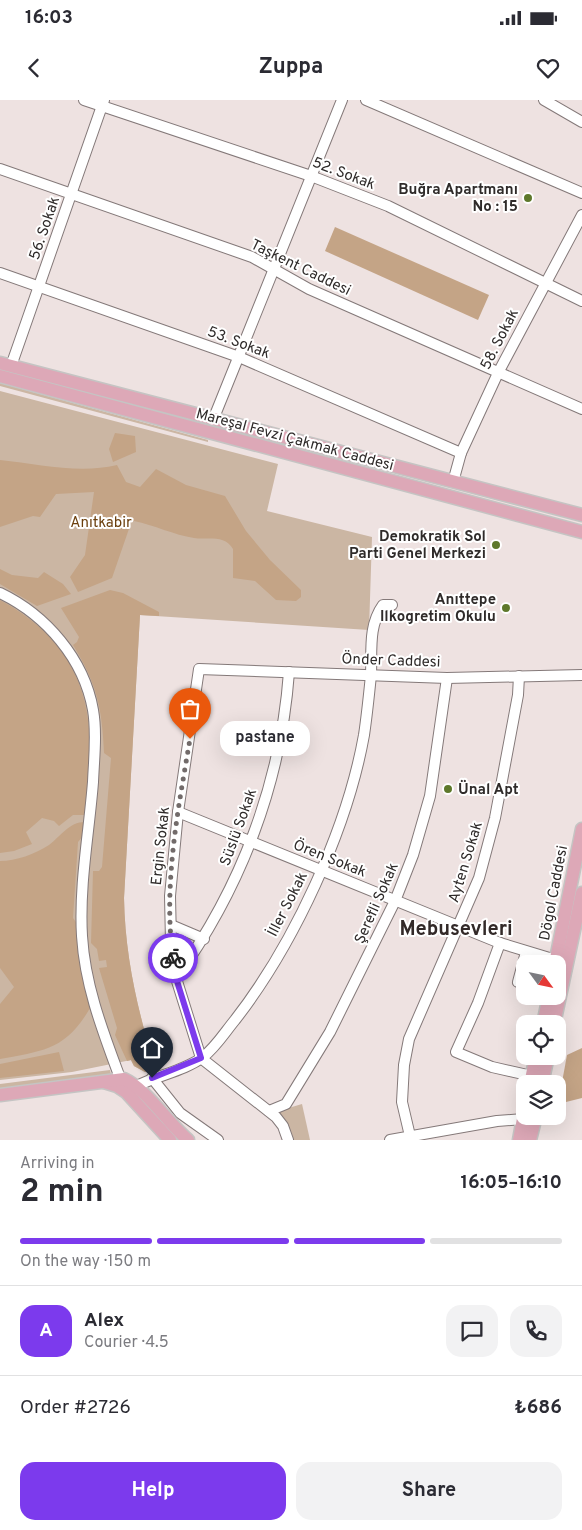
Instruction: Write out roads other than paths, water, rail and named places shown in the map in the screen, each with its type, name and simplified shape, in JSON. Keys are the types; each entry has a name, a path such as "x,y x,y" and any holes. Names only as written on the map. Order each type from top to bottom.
{"main road":[{"name":"Mareşal Fevzi Çakmak Caddesi","path":"6,364 213,420 582,515"},
{"name":"Mareşal Fevzi Çakmak Caddesi","path":"0,376 582,532"},
{"name":"Dögol Caddesi","path":"557,955 582,829"},
{"name":"Dögol Caddesi","path":"556,1015 582,893"},
{"path":"0,1095 120,1078 188,1140"},
{"path":"101,1082 131,1089 170,1140"},
{"path":"519,1140 522,1125"},
{"path":"530,1140 534,1125"}],"street":[{"name":"52. Sokak","path":"84,100 103,103 310,176 388,206 582,301"},
{"path":"213,420 342,100"},
{"path":"366,100 388,104 582,193"},
{"path":"544,100 582,122"},
{"name":"56. Sokak","path":"6,364 39,288 103,103"},
{"name":"Taşkent Caddesi","path":"0,169 252,257 275,268 316,293 582,409"},
{"name":"58. Sokak","path":"453,482 461,453 498,373 582,215"},
{"name":"53. Sokak","path":"0,273 239,357 461,453"},
{"path":"0,593 34,613 61,641 80,673 91,701 95,720 95,752 82,910 83,944 92,997 120,1078"},
{"name":"İller Sokak","path":"131,1089 152,1078 201,1058 214,1047 262,985 320,871 349,791 361,746 371,674 371,637 378,613 383,605 392,605"},
{"name":"Önder Caddesi","path":"199,669 447,678 582,675"},
{"name":"Ergin Sokak","path":"199,669 178,812 170,896 176,978 201,1058"},
{"name":"Süslü Sokak","path":"176,978 204,939 219,913 250,842 278,756 283,731 289,672"},
{"name":"Ayten Sokak","path":"410,1136 402,1102 404,1065 409,1039 417,1017 460,926 479,878 495,818 518,695 519,676"},
{"name":"Şerefli Sokak","path":"269,1111 286,1104 330,1032 347,1002 395,900 413,855 430,796 447,678"},
{"name":"Ören Sokak","path":"178,812 320,871 500,943 535,955"},
{"path":"171,925 204,939"},
{"path":"500,943 478,1004 456,1052 517,1075"},
{"path":"201,1058 269,1111 283,1126 288,1140"},
{"path":"152,1078 180,1113 218,1140"},
{"path":"390,1140 516,1115"}],"place":[{"name":"Buğra Apartmanı No : 15","path":"528,198"},
{"name":"Demokratik Sol Parti Genel Merkezi","path":"496,545"},
{"name":"Anıttepe Ilkogretim Okulu","path":"506,608"},
{"name":"pastane","path":"190,739"},
{"name":"Ünal Apt","path":"448,789"}],"district":[{"name":"Mebusevleri","path":"456,928"}],"park label":[{"name":"Anıtkabir","path":"101,522"}]}
